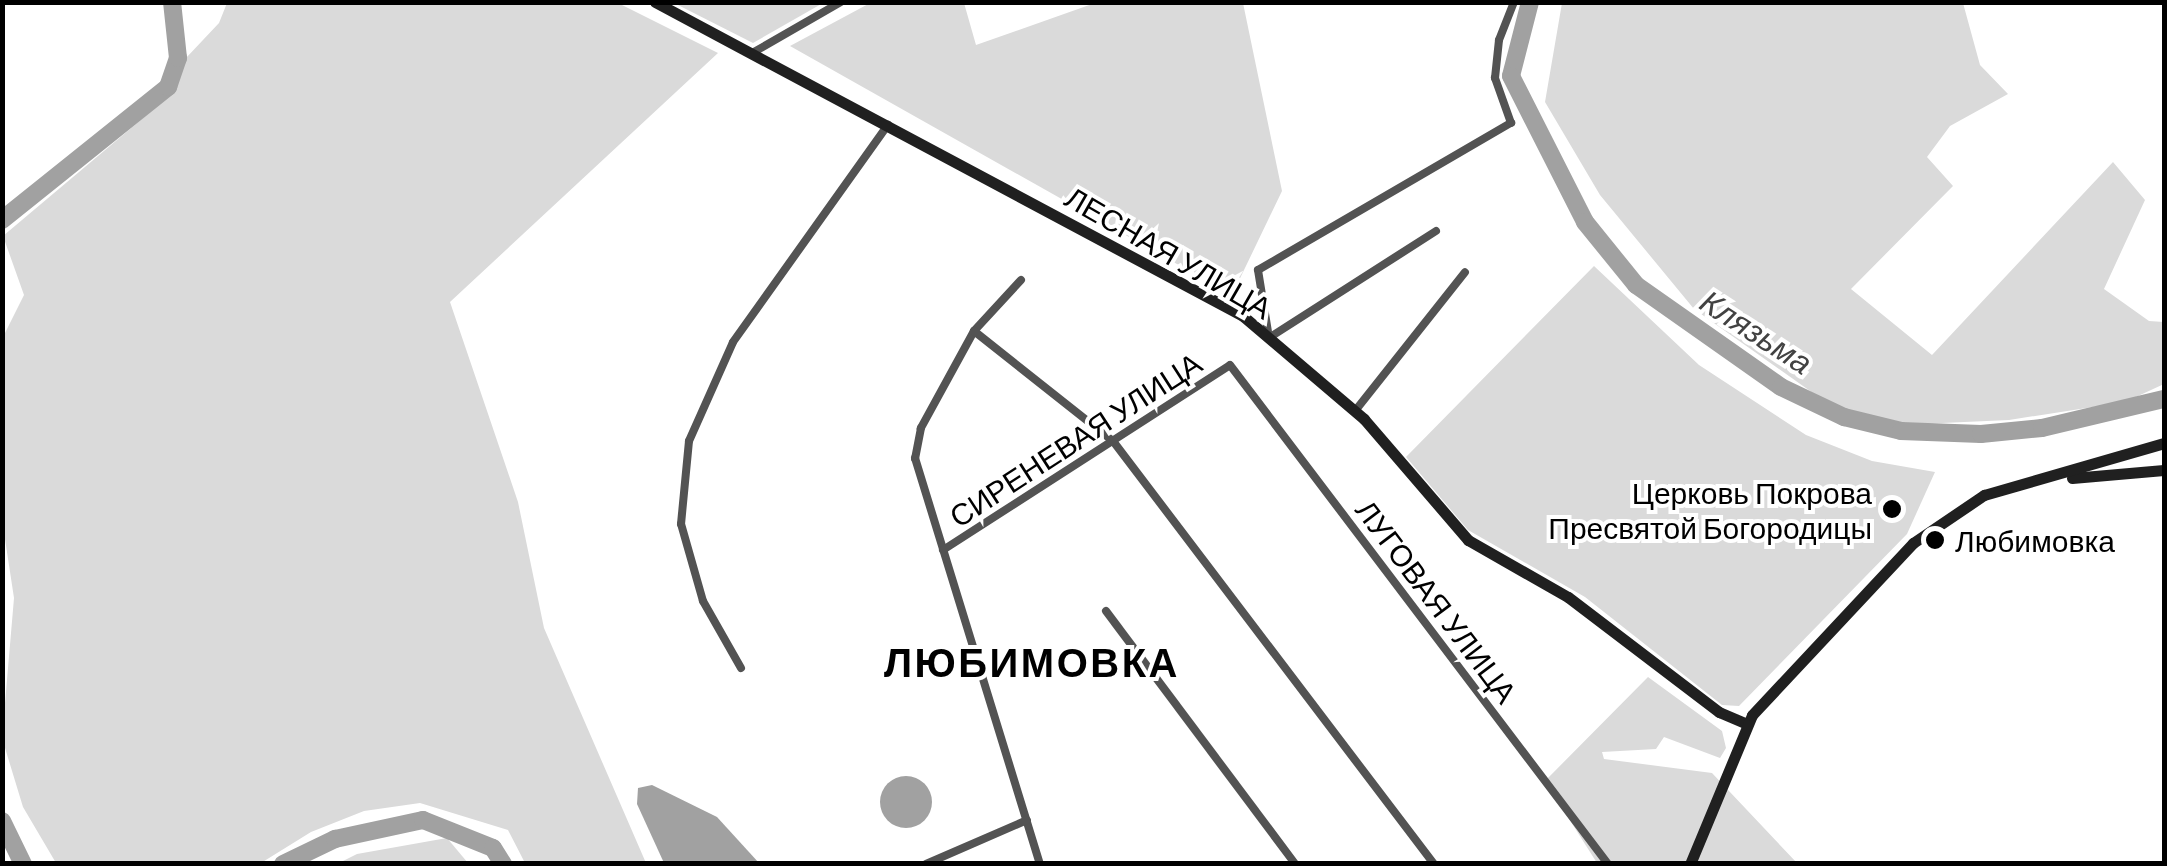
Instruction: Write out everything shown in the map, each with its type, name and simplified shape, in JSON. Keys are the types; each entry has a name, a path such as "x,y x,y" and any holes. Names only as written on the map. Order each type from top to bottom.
{"street":[{"name":"ЛЕСНАЯ УЛИЦА","path":"656,2 1244,316 1355,412 1468,540 1568,597 1719,712 1746,724"},
{"path":"754,52 841,2"},
{"path":"1436,231 1268,338 1258,270 1511,123 1494,78 1499,40 1514,2"},
{"path":"741,668 703,601 681,524 689,441 733,342 888,125"},
{"path":"1355,412 1464,272"},
{"name":"СИРЕНЕВАЯ УЛИЦА","path":"1021,280 974,330 921,428 915,458 1040,864"},
{"path":"974,330 1113,441 1434,864"},
{"name":"СИРЕНЕВАЯ УЛИЦА","path":"943,550 1230,365"},
{"name":"ЛУГОВАЯ УЛИЦА","path":"1230,365 1608,864"},
{"path":"1690,864 1746,724 1913,543 1969,501 2164,444"},
{"path":"2033,482 2164,470"},
{"path":"1106,610 1296,864"},
{"path":"926,864 1026,820"}],"shaded area":[{"path":"872,2 964,3 976,45 1095,3 1243,3 1282,191 1232,295 790,46"},
{"path":"227,3 618,3 718,53 450,302 518,502 544,628 646,863 525,863 508,830 420,803 364,811 311,832 261,863 56,863 23,807 2,738 14,598 3,526 2,339 24,295 3,236 174,92 186,58 219,23"},
{"path":"674,3 823,3 753,43"},
{"path":"1562,3 1963,3 1980,65 2008,94 1950,126 1927,157 1953,186 1851,289 1932,355 2113,162 2145,200 2104,289 2149,321 2164,322 2164,384 2125,402 2009,420 1898,425 1827,403 1694,309 1600,195 1545,102"},
{"path":"1594,266 1699,365 1806,435 1872,461 1935,472 1907,534 1739,706 1722,705 1585,597 1468,530 1406,457"},
{"path":"1648,677 1722,731 1726,748 1720,758 1664,737 1656,749 1602,752 1604,759 1712,773 1797,863 1597,863 1545,781"},
{"path":"906,776 924,784 932,802 924,820 906,828 888,820 880,802 888,784"},
{"path":"652,785 717,817 759,863 664,863 637,804 638,788"},
{"path":"447,838 468,863 339,863 357,854"}],"waterway":[{"name":"Клязьма","path":"2,220 168,87 178,58 172,2"},
{"name":"Клязьма","path":"1530,2 1511,76 1585,222 1636,285 1781,387 1844,417 1901,431 1981,434 2042,428 2164,399"},
{"name":"Клязьма","path":"283,864 335,839 423,820 493,848 503,864"},
{"name":"Клязьма","path":"2,821 23,864"}],"place":[{"name":"Церковь Покрова Пресвятой Богородицы","path":"1892,509"},
{"name":"Любимовка","path":"1935,540"}],"district":[{"name":"ЛЮБИМОВКА","path":"1032,661"}]}
